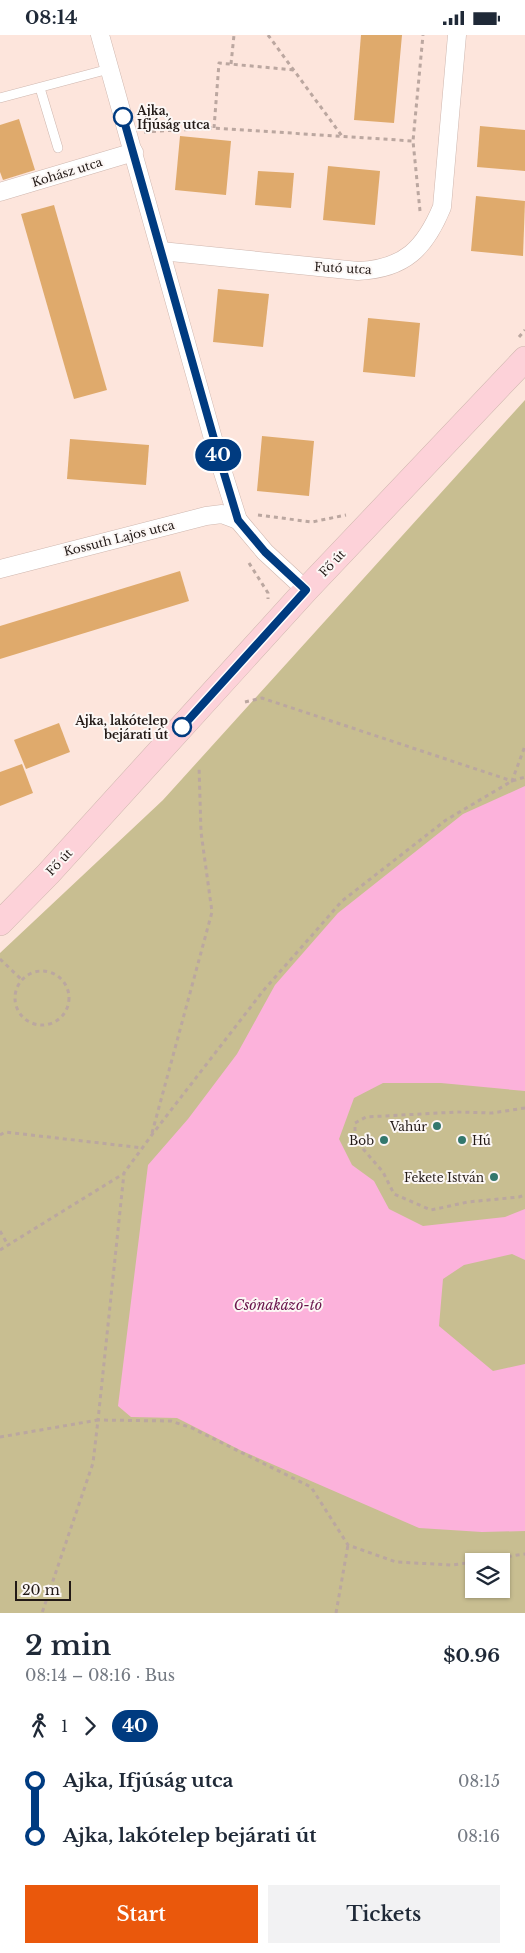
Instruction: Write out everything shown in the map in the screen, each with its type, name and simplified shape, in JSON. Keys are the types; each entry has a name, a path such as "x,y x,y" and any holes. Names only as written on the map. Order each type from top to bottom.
{"main road":[{"name":"Fő út","path":"0,923 48,874 306,590 522,348"}],"street":[{"path":"100,35 220,460 246,517 265,552 306,590"},
{"name":"Futó utca","path":"161,251 358,271 378,270 404,259 420,247 434,227 442,207 456,35"},
{"name":"Kohász utca","path":"0,192 134,152"},
{"name":"Kossuth Lajos utca","path":"0,569 206,516 222,514 246,517"}],"lane":[{"path":"0,99 109,69"},
{"path":"40,88 58,148"}],"path":[{"path":"231,63 234,35"},
{"path":"268,35 342,136"},
{"path":"421,216 413,141 423,35"},
{"path":"214,128 219,63 294,70"},
{"path":"128,133 214,128 413,141"},
{"path":"522,348 525,330"},
{"path":"522,348 525,336"},
{"path":"246,517 312,522 348,514"},
{"path":"248,562 268,593 268,601"},
{"path":"245,703 262,698 512,781"},
{"path":"512,781 525,746"},
{"path":"151,1136 212,912 201,832 199,766"},
{"path":"0,1250 124,1173 263,991 342,901 446,820 512,781 525,777"},
{"path":"0,959 22,980"},
{"path":"40,971 51,972 60,977 66,985 69,995 68,1005 63,1015 55,1022 45,1025 25,1019 18,1010 15,1000 17,989 22,980 30,973 40,971"},
{"path":"525,1108 492,1113 366,1117 355,1123 355,1135 364,1150 383,1172 394,1194 431,1210 468,1202 525,1195"},
{"path":"0,1135 5,1132 142,1148"},
{"path":"42,1613 93,1463 124,1173"},
{"path":"0,1231 8,1245"},
{"path":"0,1437 98,1420 171,1421 192,1428 311,1487 348,1545 396,1562 452,1565 465,1563"},
{"path":"336,1613 348,1545"},
{"path":"510,1556 525,1554"}],"shaded area":[{"path":"525,400 525,1613 0,1613 0,953 163,800"}],"water":[{"name":"Csónakázó-tó","path":"525,786 525,1091 441,1083 383,1083 354,1098 339,1139 352,1165 374,1181 389,1209 423,1226 505,1217 525,1209 525,1260 512,1254 464,1265 443,1279 439,1326 493,1371 525,1364 525,1531 482,1532 419,1528 242,1451 177,1418 131,1417 118,1406 148,1165 188,1119 237,1054 275,985 338,913 463,814"}],"building":[{"path":"361,35 402,35 394,123 354,120"},
{"path":"19,119 35,170 3,180 0,172 0,125"},
{"path":"480,126 525,130 525,171 477,167"},
{"path":"180,136 231,141 226,195 175,190"},
{"path":"328,166 380,171 375,225 323,220"},
{"path":"258,171 294,173 291,208 255,205"},
{"path":"476,196 525,201 523,256 471,251"},
{"path":"54,205 107,390 74,399 21,214"},
{"path":"218,289 269,294 263,347 213,342"},
{"path":"368,318 420,323 415,377 363,372"},
{"path":"262,436 314,441 309,496 257,491"},
{"path":"70,439 149,445 146,485 67,479"},
{"path":"180,571 189,601 0,659 0,626"},
{"path":"59,723 70,752 26,769 14,740"},
{"path":"22,764 33,793 0,806 0,772"}],"bus line":[{"name":"40","path":"123,117 238,520 265,552 306,590 182,727"}],"place":[{"name":"Ajka, Ifjúság utca","path":"123,117"},
{"name":"Ajka, lakótelep bejárati út","path":"182,727"},
{"name":"Vahúr","path":"437,1126"},
{"name":"Bob","path":"384,1140"},
{"name":"Hú","path":"462,1140"},
{"name":"Fekete István","path":"494,1177"}]}
